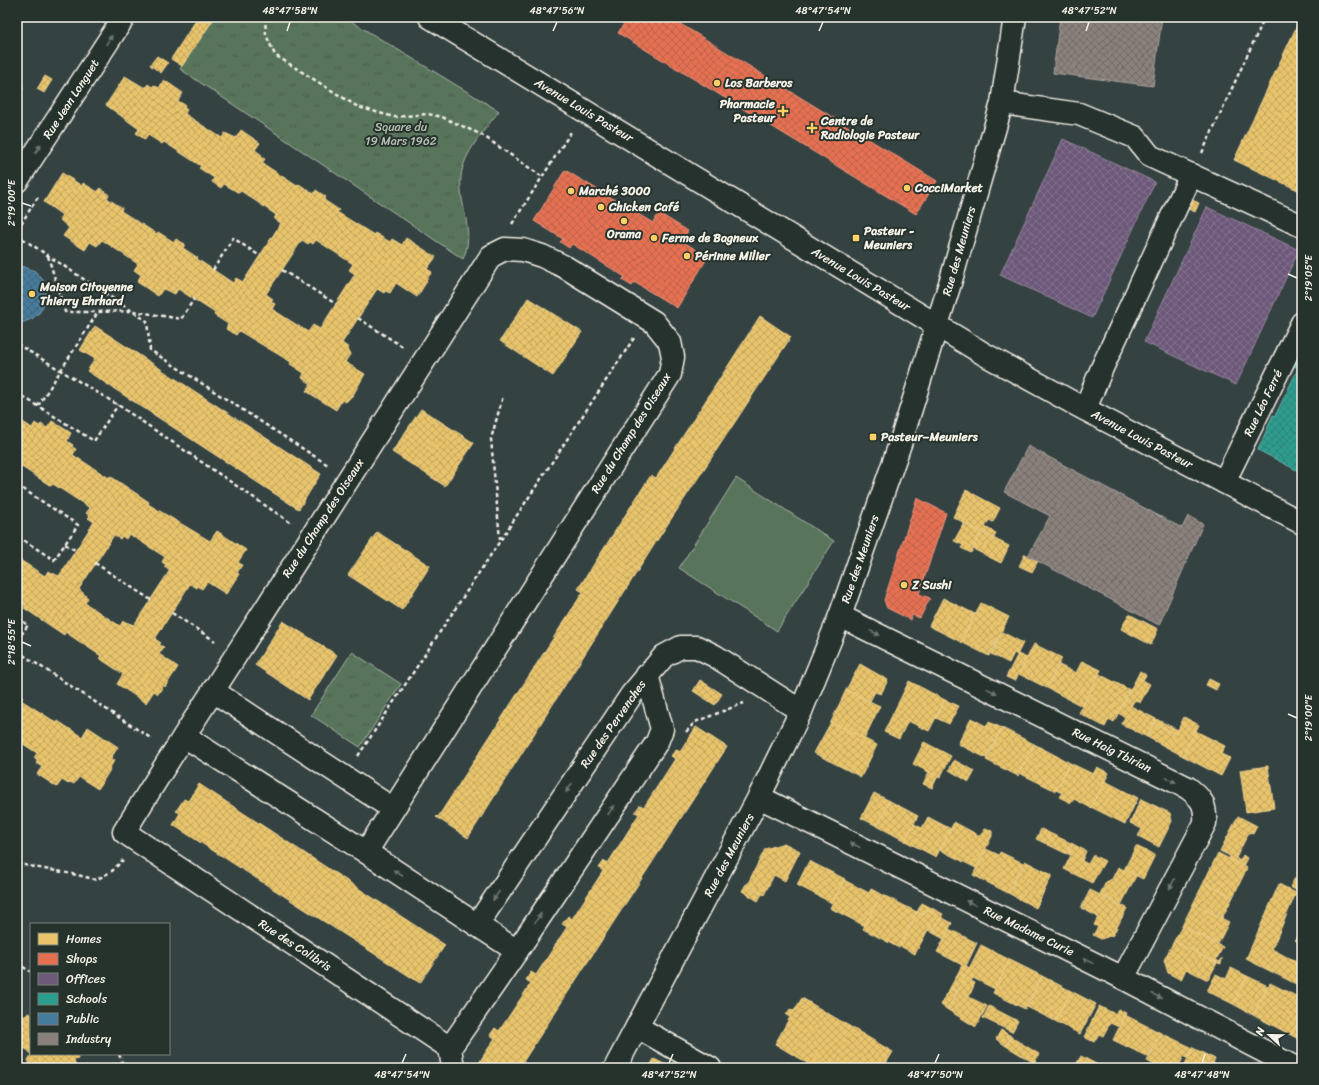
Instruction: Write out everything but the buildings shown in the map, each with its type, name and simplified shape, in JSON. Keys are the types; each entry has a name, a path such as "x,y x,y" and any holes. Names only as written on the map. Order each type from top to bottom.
{"street":[{"name":"Rue Jean Longuet","path":"17,181 124,17"},
{"name":"Rue des Meuniers","path":"615,1068 759,797 801,711 840,616 900,444 937,325 1002,103 1015,17"},
{"name":"Avenue Louis Pasteur","path":"444,20 585,110 984,354 1302,523"},
{"path":"1002,103 1078,114 1135,137 1150,156 1302,226"},
{"path":"1085,409 1102,368 1191,175"},
{"name":"Rue du Champ des Oiseaux","path":"132,837 179,744 491,256 505,249 522,250 542,256 565,267 654,322 670,342 674,357 670,374 366,852"},
{"name":"Rue Léo Ferré","path":"1224,482 1302,323"},
{"name":"Rue Haig Tbirian","path":"840,616 1188,788 1200,797 1205,809 1205,823 1123,978"},
{"name":"Rue des Pervenches","path":"477,925 647,675 664,656 681,647 697,647 715,656 801,711"},
{"path":"452,1058 516,951 654,745 662,729 647,675"},
{"path":"213,691 393,808"},
{"path":"179,744 366,852 516,951"},
{"name":"Rue Madame Curie","path":"759,797 1123,978 1296,1068"},
{"name":"Rue des Colibris","path":"132,837 452,1058"},
{"path":"637,1027 710,1068"}],"path":[{"path":"265,17 266,35 275,55 358,107 394,117 428,114 442,117 482,135 541,176"},
{"path":"1191,175 1265,17"},
{"path":"505,249 508,230 541,176 585,110"},
{"path":"17,235 147,320 150,350 349,478"},
{"path":"213,270 233,238 260,256"},
{"path":"48,255 65,312 133,311 181,319 194,299"},
{"path":"282,270 336,304"},
{"path":"38,406 98,312"},
{"path":"358,318 424,361"},
{"path":"344,776 647,318"},
{"path":"17,344 118,405 311,537"},
{"path":"17,393 94,441 118,405"},
{"path":"500,541 491,439 503,396"},
{"path":"17,485 78,525 54,560 17,536"},
{"path":"65,544 75,550"},
{"path":"95,563 151,600"},
{"path":"172,613 236,655"},
{"path":"17,618 28,625 17,641"},
{"path":"17,651 179,744"},
{"path":"654,745 663,749 682,737 695,722 772,692"},
{"path":"17,863 46,870 81,875 96,880 112,871 132,837"},
{"path":"17,963 30,971"},
{"path":"119,1055 124,1068"}],"green space":[{"name":"Square du 19 Mars 1962","path":"215,17 344,17 499,111 470,151 463,168 461,187 468,238 467,249 463,259 180,69"},
{"path":"736,478 834,541 777,631 679,568"},
{"path":"352,652 401,684 360,747 311,715"}],"place":[{"name":"Los Barberos","path":"717,83"},
{"name":"Pharmacie Pasteur","path":"783,111"},
{"name":"Centre de Radiologie Pasteur","path":"812,128"},
{"name":"CocciMarket","path":"907,188"},
{"name":"Marché 3000","path":"571,191"},
{"name":"Chicken Café","path":"601,207"},
{"name":"Orama","path":"624,221"},
{"name":"Ferme de Bagneux","path":"654,238"},
{"name":"Pasteur - Meuniers","path":"856,238"},
{"name":"Périnne Milier","path":"687,256"},
{"name":"Maison Citoyenne Thierry Ehrhard","path":"32,294"},
{"name":"Pasteur–Meuniers","path":"873,437"},
{"name":"Z Sushi","path":"904,585"}]}
